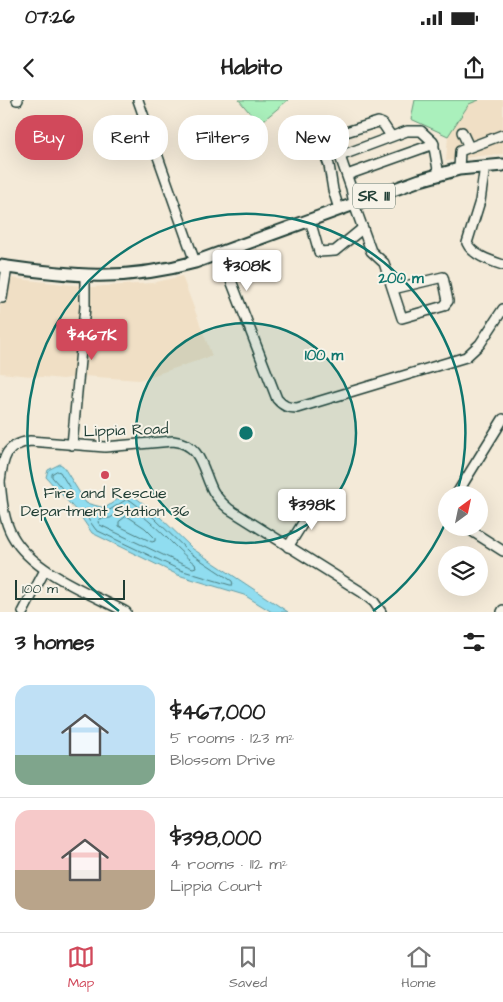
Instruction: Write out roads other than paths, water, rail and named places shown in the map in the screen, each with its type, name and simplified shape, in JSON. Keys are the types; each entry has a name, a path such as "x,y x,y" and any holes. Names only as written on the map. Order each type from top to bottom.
{"main road":[{"name":"SR 111","path":"4,267 85,276 142,274 195,262 339,209 439,175 460,169 503,165"}],"street":[{"path":"138,100 195,262"},
{"path":"349,131 378,122 383,124 391,136"},
{"path":"349,152 391,136 413,130 421,131 434,144 439,175"},
{"path":"462,132 469,147"},
{"path":"460,169 460,151 502,135"},
{"path":"347,175 434,144"},
{"path":"327,160 339,209"},
{"path":"341,160 370,251 384,263 402,318 444,306 448,301 443,277 393,289"},
{"path":"485,166 480,201 467,243 469,248 503,266"},
{"path":"310,220 320,252 335,251 363,228"},
{"path":"220,252 252,339 277,399 281,404 291,408 297,408 466,357 480,344 503,309"},
{"path":"0,298 2,298 4,267"},
{"path":"72,445 85,307 85,276"},
{"path":"462,486 503,420"},
{"name":"Lippia Road","path":"0,482 3,461 7,452 13,446 30,440 104,447 173,441 181,442 195,452 213,492 229,509 363,593 374,602 381,612"},
{"path":"0,482 3,512 12,535 29,558 45,570 126,612"},
{"path":"288,547 316,502"},
{"path":"480,536 503,551"},
{"path":"23,612 45,570"}],"water":[{"path":"60,464 86,503 105,508 124,495 131,494 157,514 193,549 288,612 272,612 244,595 178,575 92,533 79,514 46,477 48,470"}],"place":[{"name":"Fire and Rescue Department Station 36","path":"105,475"}]}
